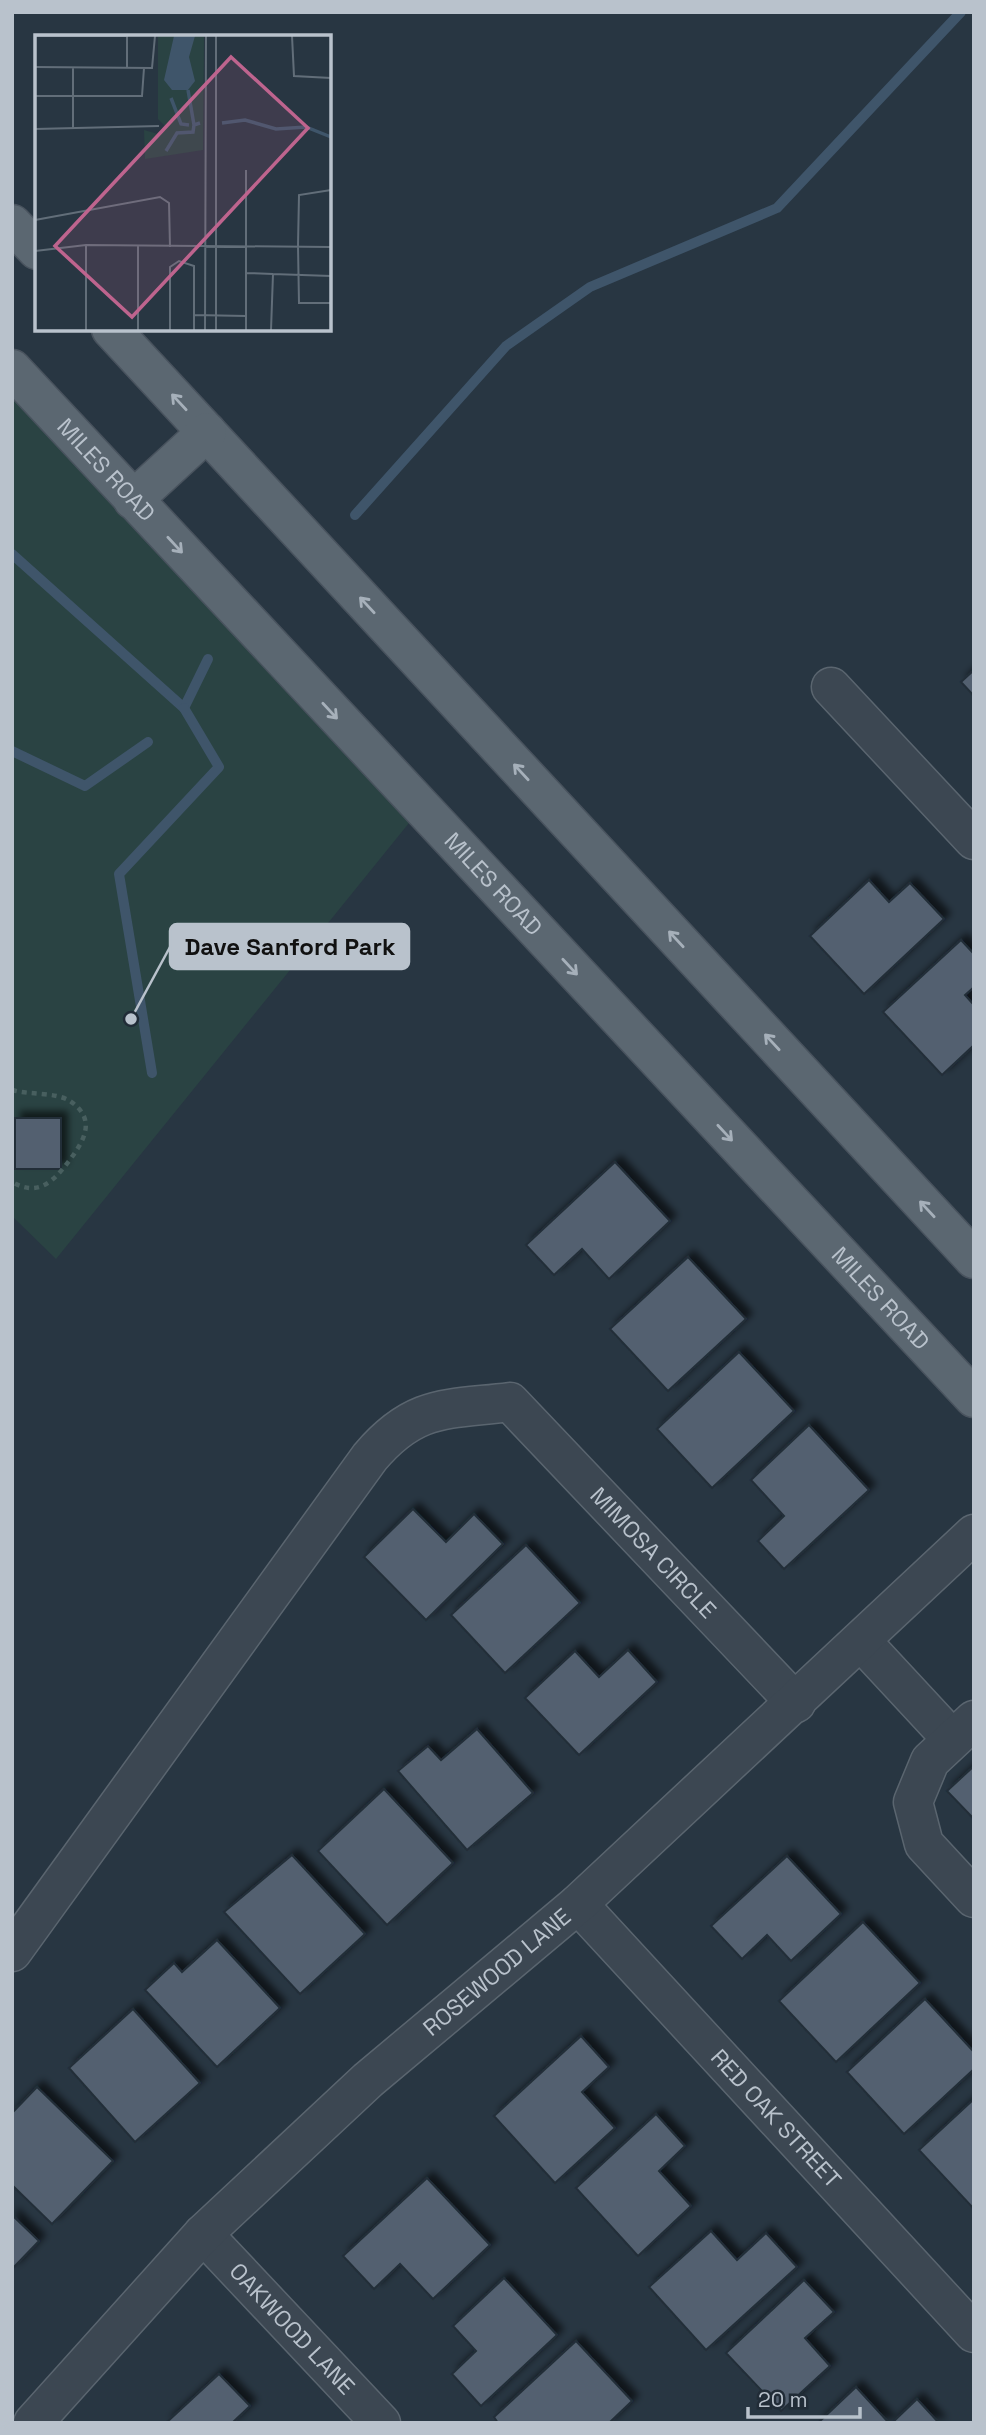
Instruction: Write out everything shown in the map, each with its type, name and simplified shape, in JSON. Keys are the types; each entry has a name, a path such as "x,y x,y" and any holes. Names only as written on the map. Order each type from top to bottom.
{"main road":[{"path":"12,224 35,248"},
{"path":"113,331 974,1259"},
{"name":"MILES ROAD","path":"12,369 974,1398"},
{"path":"133,500 207,432"}],"street":[{"path":"831,687 974,840"},
{"name":"MIMOSA CIRCLE","path":"12,1952 273,1589 386,1438 424,1413 510,1402 796,1703"},
{"name":"ROSEWOOD LANE","path":"33,2423 204,2234 368,2080 578,1903 796,1703 974,1534"},
{"path":"861,1642 962,1729 930,1761 913,1802 924,1844 974,1898"},
{"name":"RED OAK STREET","path":"578,1903 974,2333"},
{"name":"OAKWOOD LANE","path":"204,2234 381,2423"}],"path":[{"path":"12,1090 67,1099 83,1117 87,1131 83,1146 54,1181 37,1189 23,1188 12,1182"}],"green space":[{"path":"12,397 409,823 56,1259 12,1216"}],"building":[{"path":"974,670 974,696 961,682"},
{"path":"869,880 889,902 910,883 944,919 864,994 810,936"},
{"path":"961,940 974,954 974,987 965,995 974,1005 974,1045 942,1075 883,1012"},
{"path":"15,1118 61,1118 61,1169 15,1169"},
{"path":"615,1162 670,1221 609,1279 582,1249 554,1275 526,1245"},
{"path":"688,1257 746,1319 668,1391 610,1329"},
{"path":"739,1352 794,1411 712,1488 657,1429"},
{"path":"809,1425 869,1490 784,1569 758,1541 784,1516 751,1480"},
{"path":"413,1509 446,1542 474,1514 503,1544 426,1620 364,1557"},
{"path":"526,1545 580,1603 505,1673 451,1615"},
{"path":"628,1650 657,1682 579,1755 525,1698 575,1651 599,1677"},
{"path":"477,1729 533,1793 467,1850 398,1771 428,1746 441,1760"},
{"path":"974,1766 974,1819 947,1791"},
{"path":"384,1789 453,1863 387,1925 318,1851"},
{"path":"292,1855 365,1934 300,1994 224,1912"},
{"path":"787,1856 841,1914 791,1961 767,1935 742,1959 711,1926"},
{"path":"863,1922 920,1983 836,2062 779,2001"},
{"path":"217,1940 280,2008 217,2067 145,1990 174,1963 182,1972"},
{"path":"925,1999 974,2052 974,2069 904,2134 847,2072"},
{"path":"133,2009 200,2083 135,2142 69,2068"},
{"path":"581,2036 609,2067 582,2092 615,2128 555,2183 494,2116"},
{"path":"37,2087 113,2161 52,2224 12,2185 12,2113"},
{"path":"974,2099 974,2209 919,2150"},
{"path":"656,2114 685,2146 659,2171 691,2206 638,2256 576,2188"},
{"path":"427,2178 490,2245 433,2299 400,2264 374,2289 343,2256"},
{"path":"12,2215 39,2241 12,2269"},
{"path":"711,2231 737,2260 766,2233 797,2267 706,2350 649,2287"},
{"path":"504,2278 557,2335 481,2406 452,2374 476,2351 453,2326"},
{"path":"804,2280 834,2312 805,2338 830,2366 781,2411 726,2353"},
{"path":"576,2341 632,2401 609,2423 498,2423 494,2417"},
{"path":"219,2374 250,2406 232,2423 166,2423"},
{"path":"856,2387 889,2423 818,2423"},
{"path":"917,2399 939,2423 892,2423"}],"waterway":[{"path":"355,515 506,346 590,287 777,208 961,12"},
{"path":"12,554 184,708 208,659"},
{"path":"152,1073 119,874 219,767 184,708"},
{"path":"12,751 85,786 148,742"}],"place":[{"name":"Dave Sanford Park","path":"131,1019"}]}
